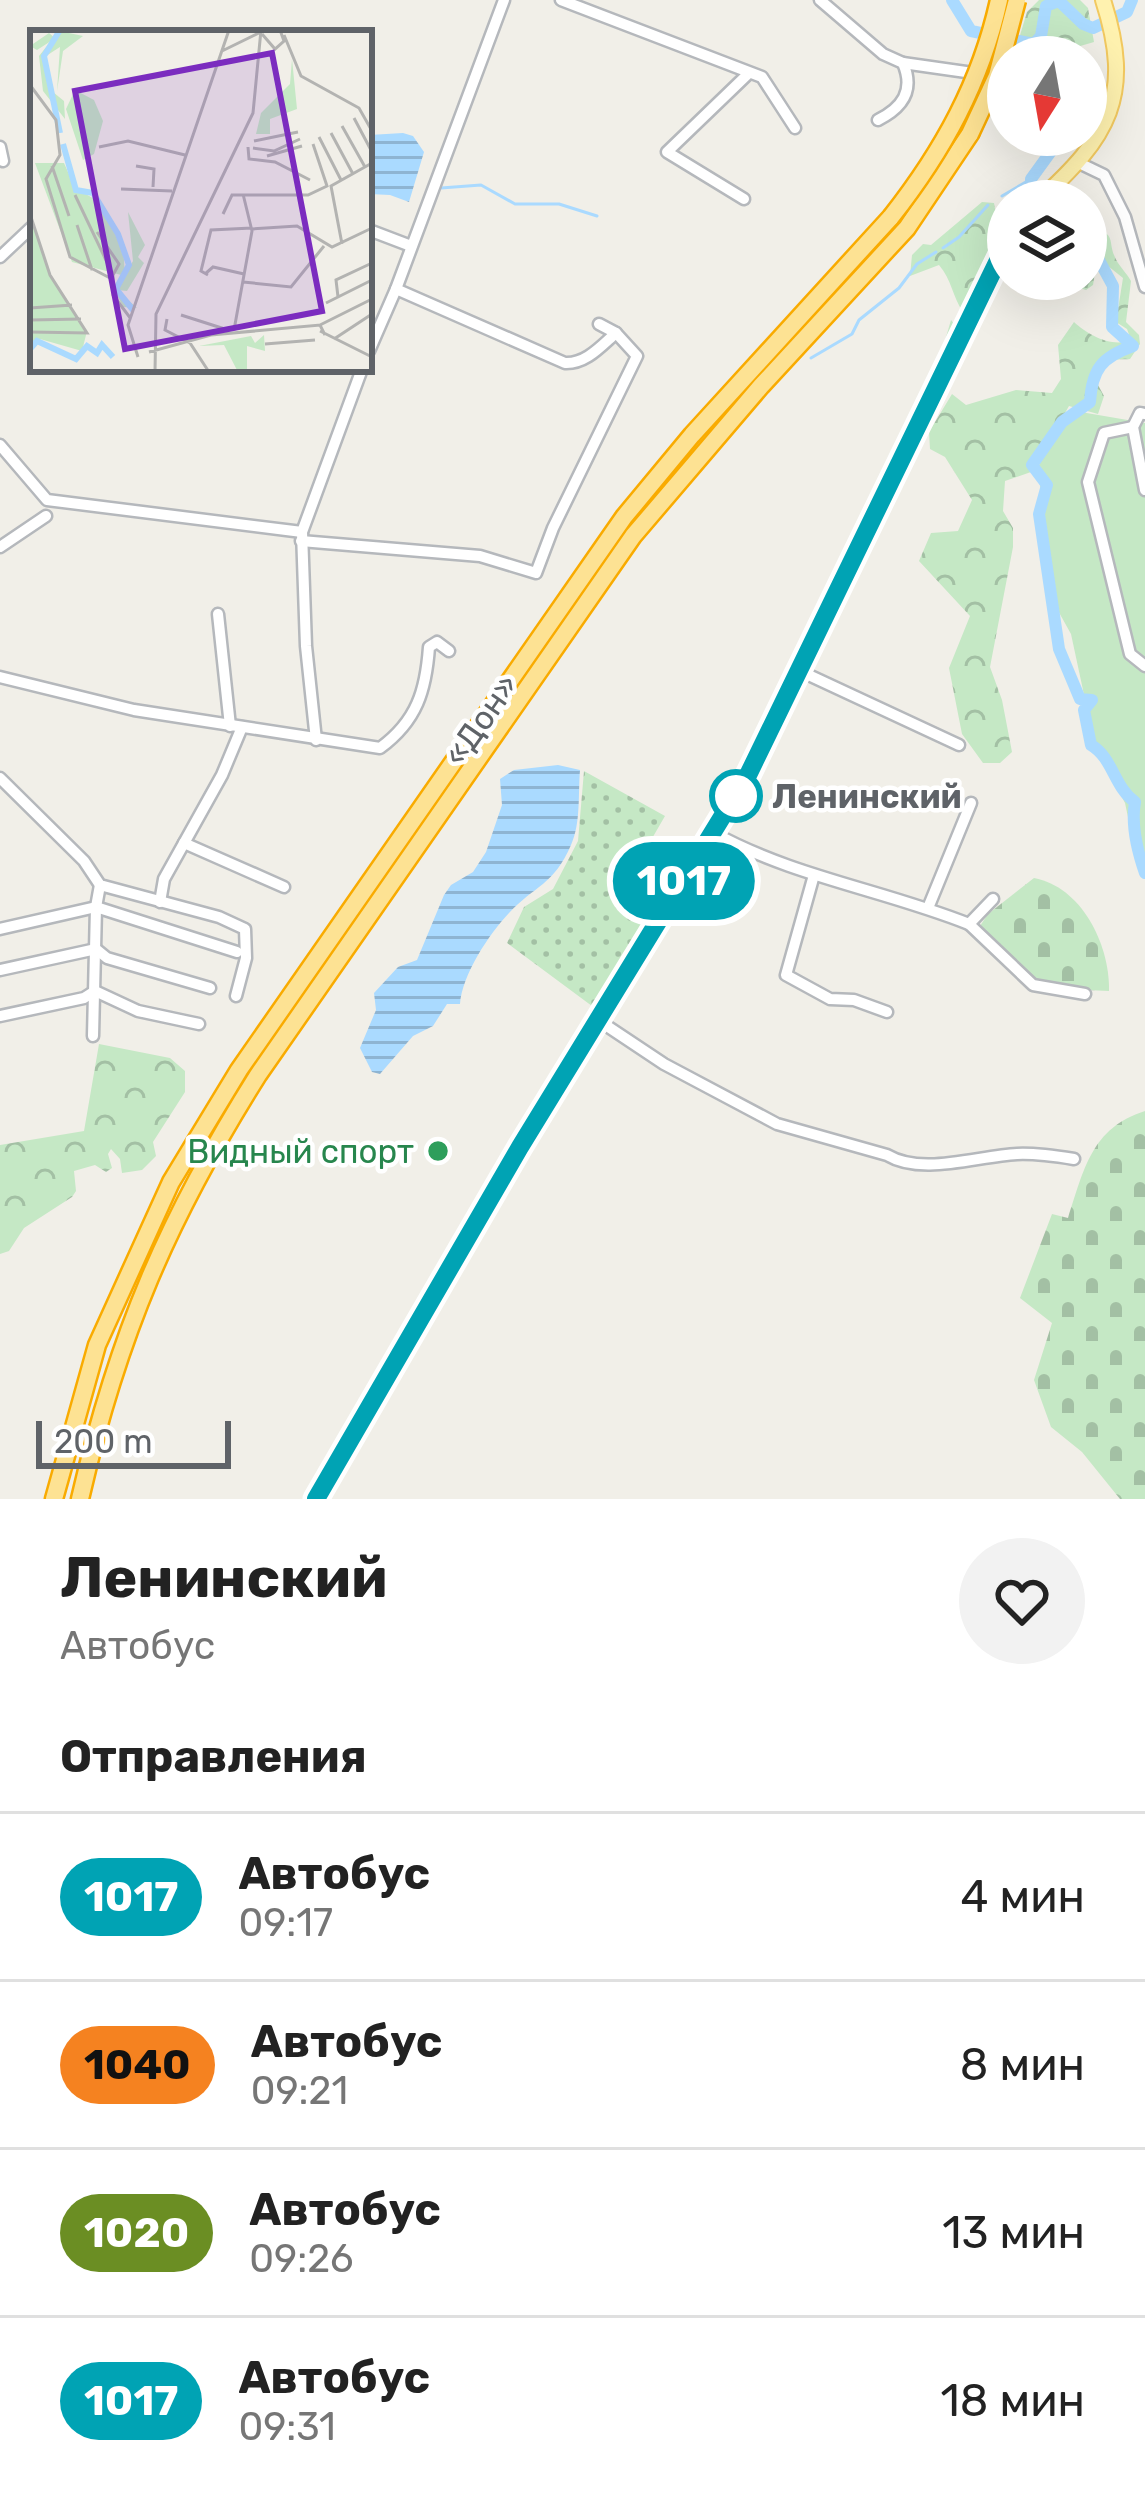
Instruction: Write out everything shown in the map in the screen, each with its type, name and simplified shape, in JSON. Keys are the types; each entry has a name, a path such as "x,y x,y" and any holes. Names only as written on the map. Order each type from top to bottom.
{"highway":[{"name":"«Дон»","path":"54,1499 83,1387 115,1302 171,1182 239,1070 624,518 692,435 899,223 980,71 999,0"},
{"name":"«Дон»","path":"80,1499 117,1357 148,1274 206,1158 258,1075 633,536 970,134 997,76 1017,0"}],"main road":[{"path":"1061,180 1102,132 1110,112 1114,46 1106,8"},
{"path":"316,1499 520,1147 714,833 800,671 987,284"}],"street":[{"path":"494,0 497,14"},
{"path":"372,344 504,0"},
{"path":"562,0 762,77 795,128"},
{"path":"820,0 883,54 903,63 987,75"},
{"path":"878,120 903,103 908,73 903,63"},
{"path":"744,199 667,152 748,74"},
{"path":"0,147 2,161"},
{"path":"1079,163 1104,175 1125,217 1145,287"},
{"path":"0,257 30,229"},
{"path":"372,231 411,246"},
{"path":"396,289 565,363 576,364 588,357 616,333"},
{"path":"0,445 47,500 480,556 536,572 637,356 616,333 599,324"},
{"path":"316,740 302,536 361,372"},
{"path":"1145,414 1140,413 1133,428 1145,490"},
{"path":"1133,428 1104,433 1088,482 1130,654 1145,666"},
{"path":"0,547 46,516"},
{"path":"160,902 164,879 222,775 236,727 218,614"},
{"path":"0,677 134,710 380,748 395,737 425,692 429,647 437,642 449,651"},
{"path":"800,671 959,745"},
{"path":"0,778 71,847 100,884 245,928 246,958 236,996"},
{"path":"928,908 971,802"},
{"path":"714,833 783,866 969,924 1033,985 1085,994"},
{"path":"184,843 284,887"},
{"path":"814,875 785,975 830,999 854,1000 887,1012"},
{"path":"93,1036 100,884"},
{"path":"969,924 993,899"},
{"path":"0,928 96,907 238,952"},
{"path":"0,970 96,949"},
{"path":"96,949 107,958 210,988"},
{"path":"0,1016 95,992"},
{"path":"95,992 138,1010 200,1024"},
{"path":"598,1020 668,1066 777,1124 887,1155 901,1164 934,1166 965,1158 1023,1154 1074,1159"}],"green space":[{"path":"1039,0 1080,0 1088,8 1093,36 1020,36 1027,12"},
{"path":"987,202 987,267 970,308 963,312 939,265 910,276 912,255 923,244 931,245"},
{"path":"1107,234 1131,281 1126,322 1139,335 1140,344 1130,359 1104,362 1092,374 1104,396 1098,414 1069,406 1031,472 1005,481 1003,511 1013,528 1013,547 990,667 1012,752 1000,763 983,763 962,734 949,668 970,616 919,561 931,533 958,531 972,500 945,457 930,449 929,432 952,394 966,405 1016,390 1052,393 1061,379 1058,345 1074,322 1101,339 1131,340 1127,329 1116,322 1123,278 1107,265"},
{"path":"951,320 955,325 949,349 796,662 791,658 944,344"},
{"path":"1069,410 1145,423 1145,870 1136,855 1125,803 1095,746 1071,634 1046,589 1039,465"},
{"path":"584,771 665,816 632,873 669,896 596,1009 507,943 524,907 553,889 578,841"},
{"path":"1034,878 1066,893 1090,921 1104,955 1109,991 1063,989 1033,981 980,926 988,914"},
{"path":"99,1044 170,1058 185,1071 185,1092 153,1142 156,1156 142,1170 122,1173 120,1159 111,1149 112,1168 106,1172 95,1165 74,1171 72,1197 24,1228 9,1251 0,1254 0,1145 84,1131"},
{"path":"1145,1111 1145,1499 1120,1499 1082,1452 1051,1427 1034,1380 1052,1323 1020,1298 1052,1214 1068,1218 1092,1153 1112,1128"}],"water":[{"path":"372,135 413,136 424,152 409,202 372,194"},
{"path":"558,765 580,770 576,827 564,858 551,877 493,932 471,968 460,1004 447,1004 433,1026 413,1036 380,1074 372,1072 360,1048 376,1010 374,993 398,967 417,960 444,895 473,872 486,852 502,805 500,779 514,770"}],"waterway":[{"path":"952,0 971,31 1034,44 1041,36 1046,6 1059,1 1093,28 1127,12 1132,0"},
{"path":"1031,180 1048,156"},
{"path":"441,188 481,185 515,204 559,204 597,216"},
{"path":"943,248 987,206"},
{"path":"811,358 852,334 859,320 936,252"},
{"path":"1107,275 1113,286 1112,327 1133,346 1101,366 1090,402 1062,422 1032,465 1047,485 1039,514 1059,649 1080,699 1092,700 1084,710 1091,745 1135,802 1136,838 1145,873"}],"bus line":[{"name":"1017","path":"316,1499 520,1147 749,773 987,284"}],"place":[{"name":"Ленинский","path":"736,796"},
{"name":"Видный спорт","path":"438,1151"}]}
